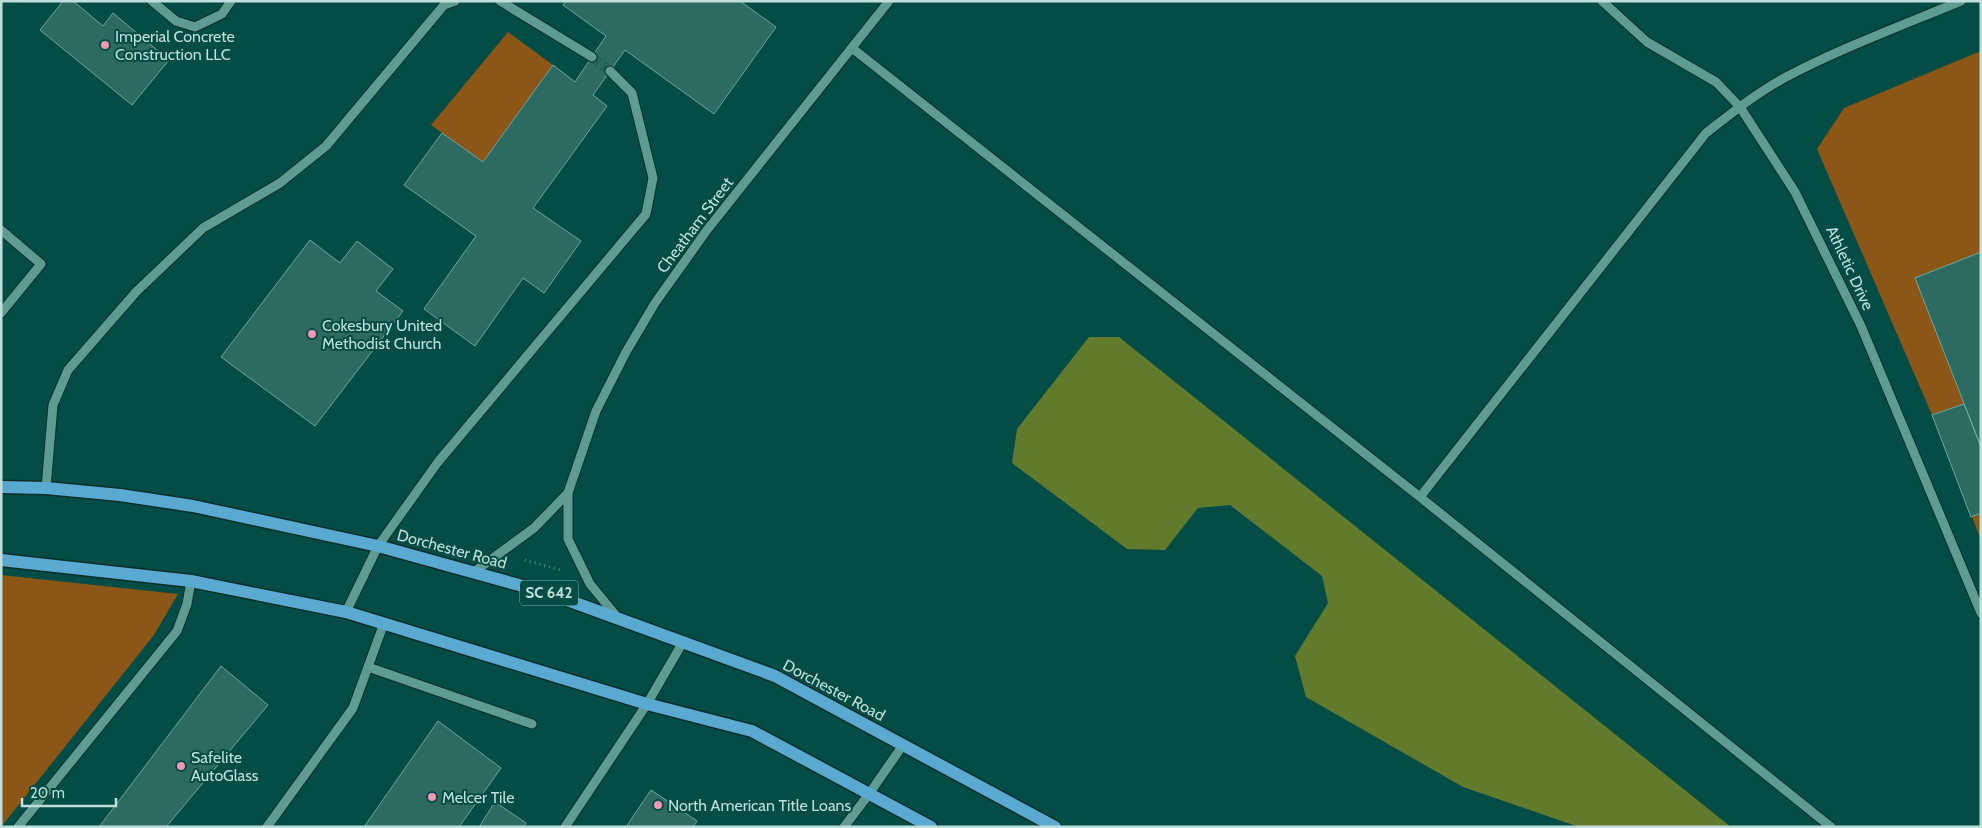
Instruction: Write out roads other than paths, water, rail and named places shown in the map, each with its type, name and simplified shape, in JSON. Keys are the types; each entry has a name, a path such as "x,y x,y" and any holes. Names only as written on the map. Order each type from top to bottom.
{"main road":[{"name":"Dorchester Road","path":"1,487 46,488 120,495 193,506 378,546 548,593 775,676 1056,827"},
{"path":"1,560 191,581 346,612 647,704 752,731 931,827"}],"street":[{"path":"152,1 176,21 195,27 222,14 231,1"},
{"path":"46,488 53,405 68,370 136,292 203,228 280,183 326,146 444,5 455,1"},
{"path":"500,1 592,57"},
{"name":"Cheatham Street","path":"618,618 590,584 568,539 568,493 596,411 626,352 655,304 707,230 890,1"},
{"name":"Athletic Drive","path":"1602,1 1647,42 1716,82 1740,106 1802,204 1861,326 1981,613"},
{"path":"1420,497 1706,133 1740,106 1787,77 1860,42 1960,1"},
{"path":"852,48 1420,497 1831,827"},
{"path":"346,612 378,546 438,462 646,214 653,178 632,93 610,71"},
{"path":"1,230 41,264 1,313"},
{"name":"Cheatham Street","path":"474,572 534,528 568,493"},
{"path":"18,827 177,631 191,581"},
{"path":"268,827 353,708 384,623"},
{"path":"565,827 647,704 683,642"},
{"path":"368,667 532,724"},
{"path":"844,827 903,745"}],"tunnel":[{"path":"592,57 610,71"}],"place":[{"name":"Imperial Concrete Construction LLC","path":"105,45"},
{"name":"Cokesbury United Methodist Church","path":"312,334"},
{"name":"Safelite AutoGlass","path":"181,766"},
{"name":"Melcer Tile","path":"432,797"},
{"name":"North American Title Loans","path":"658,805"}]}
